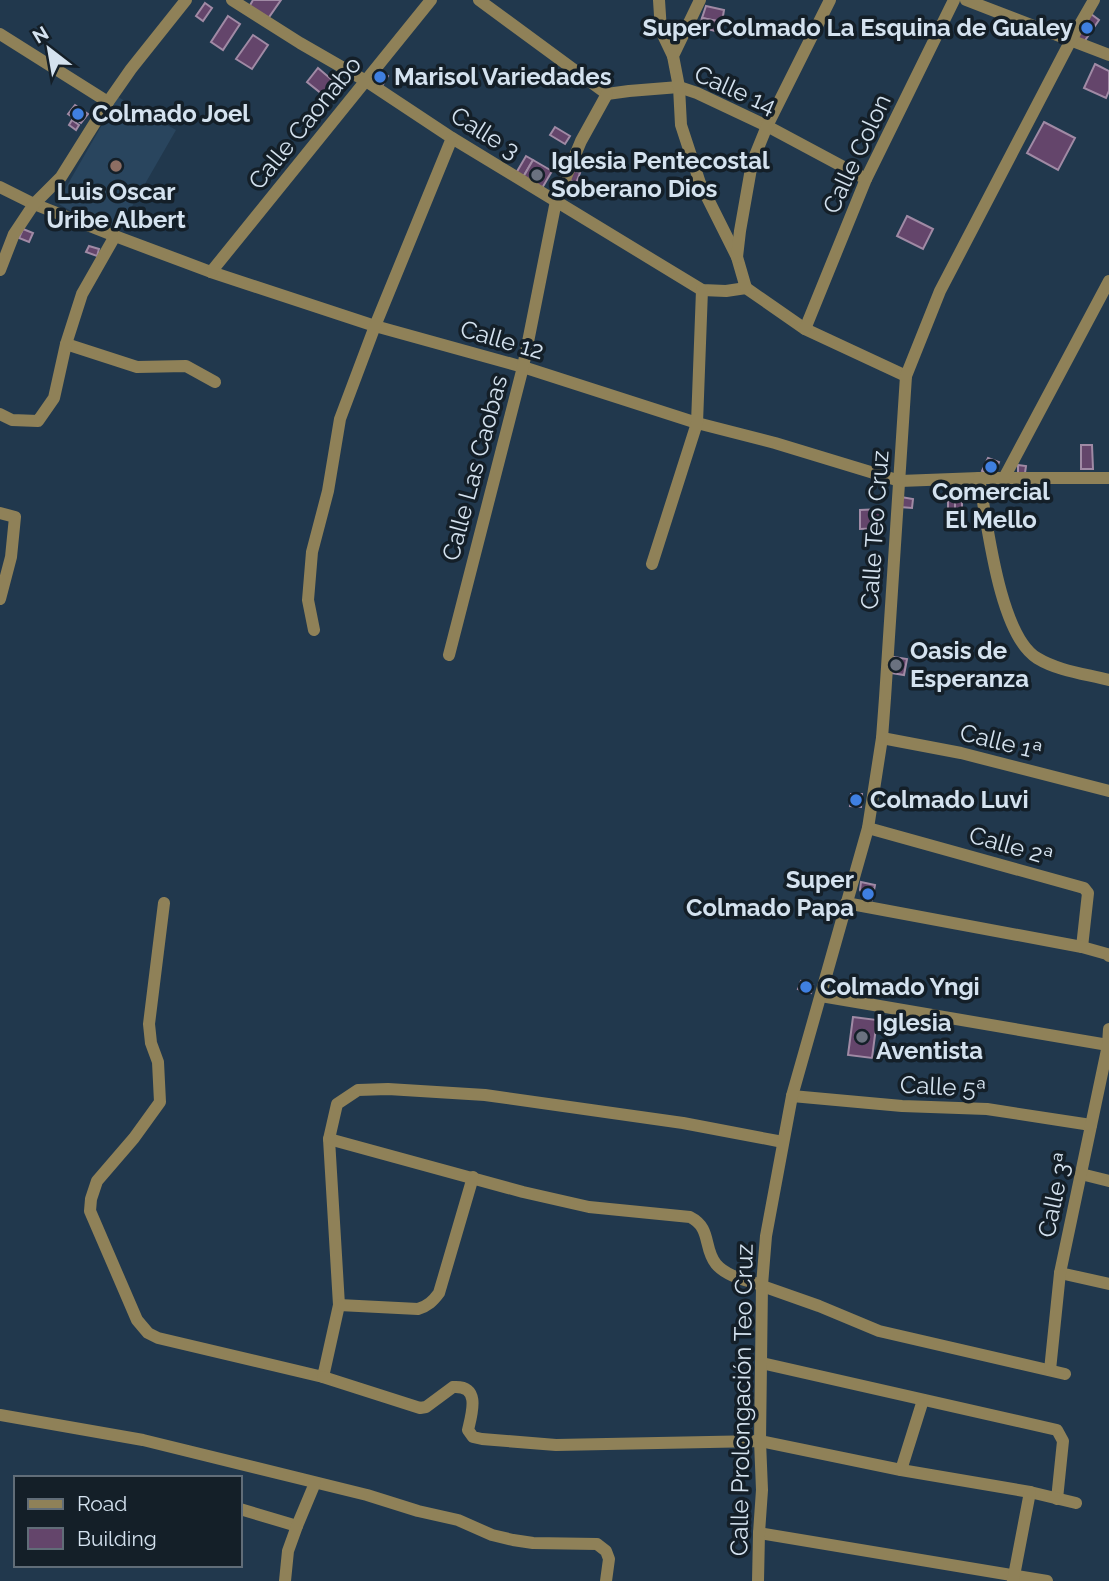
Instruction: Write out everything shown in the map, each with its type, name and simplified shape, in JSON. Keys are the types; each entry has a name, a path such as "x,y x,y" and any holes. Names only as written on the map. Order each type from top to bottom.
{"street":[{"path":"0,270 14,234 34,204 61,177 131,69 187,0"},
{"name":"Calle Caonabo","path":"211,272 431,0"},
{"path":"480,0 607,94"},
{"path":"659,0 661,31 673,56 679,87 681,125 699,183 737,257 746,288 806,329 906,376"},
{"path":"673,56 700,0"},
{"path":"737,257 752,163 767,126 830,0"},
{"name":"Calle Colon","path":"806,329 866,179 954,0"},
{"path":"966,0 1109,55"},
{"name":"Calle Teo Cruz","path":"792,1096 868,828 882,738 906,376 940,291 1094,0"},
{"name":"Calle 3","path":"239,2 452,138 702,290"},
{"path":"0,34 108,102"},
{"name":"Calle 14","path":"607,94 679,87 767,126 866,179"},
{"name":"Calle Las Caobas","path":"449,655 523,367 555,201 581,141 607,94"},
{"path":"314,630 307,600 312,552 328,491 340,419 452,138"},
{"name":"Calle 12","path":"0,187 34,204 211,272 375,326 523,367 697,423 775,443 900,481 1109,478"},
{"path":"0,414 12,419 38,422 54,398 66,344 82,295 115,236"},
{"path":"1004,478 1109,281"},
{"path":"652,564 697,423 702,290 746,288"},
{"path":"66,344 138,367 186,366 215,382"},
{"path":"979,478 1001,591 1013,627 1023,644 1036,658 1061,668 1109,680"},
{"path":"0,513 15,517 11,557 0,600"},
{"name":"Calle 1ª","path":"882,738 961,753 1109,791"},
{"name":"Calle 2ª","path":"868,828 1084,888 1088,892 1082,947"},
{"path":"164,903 149,1024 158,1062 160,1102 134,1138 97,1181 90,1211 137,1320 148,1333 158,1338 323,1377 420,1408 426,1407 453,1387 466,1388 472,1395 473,1402 468,1430 473,1437 482,1439 556,1446 760,1441 901,1471 1030,1492 1076,1503"},
{"path":"846,903 1082,947 1109,956"},
{"path":"821,996 1108,1045"},
{"name":"Calle 3ª","path":"1050,1370 1060,1273 1091,1125 1104,1086 1109,1029"},
{"path":"323,1377 339,1306 329,1139 337,1104 358,1090 388,1089 485,1095 682,1123 783,1142"},
{"name":"Calle 5ª","path":"792,1096 902,1106 987,1109 1091,1125"},
{"name":"Calle Prolongación Teo Cruz","path":"758,1581 758,1532 762,1490 762,1286 766,1236 792,1096"},
{"path":"329,1139 523,1192 589,1207 690,1217 703,1226 715,1264 732,1276 819,1306 879,1331 1065,1374"},
{"path":"1081,1174 1109,1181"},
{"path":"339,1306 418,1309 435,1299 473,1177"},
{"path":"1060,1273 1109,1284"},
{"path":"762,1363 1057,1430 1063,1441 1058,1499"},
{"path":"901,1471 923,1400"},
{"path":"0,1415 143,1440 367,1495 458,1520 492,1535 513,1540 597,1544 606,1551 609,1559 606,1581"},
{"path":"285,1581 288,1551 315,1483"},
{"path":"1013,1578 1030,1492"},
{"path":"242,1510 297,1526"},
{"path":"758,1532 1013,1578 1047,1581"}],"shaded area":[{"name":"Luis Oscar Uribe Albert","path":"118,97 176,130 115,236 57,203"}],"building":[{"path":"253,0 281,0 267,20 249,7"},
{"path":"205,3 212,8 203,21 196,16"},
{"path":"706,6 724,10 722,22 702,18"},
{"name":"Super Colmado La Esquina de Gualey","path":"1091,14 1099,20 1084,42 1076,37"},
{"path":"228,16 240,24 223,50 211,42"},
{"path":"702,18 722,22 719,32 700,27"},
{"path":"253,35 268,45 252,69 236,59"},
{"path":"1095,64 1109,71 1109,91 1106,98 1084,88"},
{"path":"318,68 338,85 327,98 307,82"},
{"name":"Marisol Variedades","path":"378,69 388,76 382,86 371,79"},
{"name":"Colmado Joel","path":"75,105 88,114 81,123 68,114"},
{"path":"72,120 79,125 76,130 69,125"},
{"path":"1044,122 1075,138 1058,170 1027,153"},
{"path":"555,127 570,136 565,144 550,135"},
{"path":"526,156 533,160 522,179 515,175"},
{"name":"Iglesia Pentecostal Soberano Dios","path":"533,160 552,171 541,190 522,179"},
{"path":"570,168 580,173 576,183 565,178"},
{"path":"907,216 933,229 923,249 897,236"},
{"path":"23,229 33,233 29,242 19,238"},
{"path":"89,246 99,249 97,256 86,252"},
{"path":"1081,445 1092,445 1093,469 1081,469"},
{"name":"Comercial El Mello","path":"988,458 999,462 994,476 982,471"},
{"path":"1018,465 1026,466 1025,473 1018,473"},
{"path":"948,496 955,496 955,513 948,512"},
{"path":"955,496 962,496 962,512 955,513"},
{"path":"901,497 913,499 912,508 900,507"},
{"path":"882,509 883,528 860,529 860,510"},
{"name":"Oasis de Esperanza","path":"887,656 907,659 904,675 885,672"},
{"name":"Colmado Luvi","path":"851,794 862,794 861,807 850,806"},
{"name":"Super Colmado Papa","path":"861,882 875,885 872,900 866,899 860,890"},
{"name":"Colmado Yngi","path":"801,981 813,985 811,993 798,989"},
{"name":"Iglesia Aventista","path":"853,1017 877,1020 872,1058 848,1055"}],"place":[{"name":"Super Colmado La Esquina de Gualey","path":"1087,28"},
{"name":"Marisol Variedades","path":"380,77"},
{"name":"Colmado Joel","path":"78,114"},
{"name":"Luis Oscar Uribe Albert","path":"116,166"},
{"name":"Iglesia Pentecostal Soberano Dios","path":"537,175"},
{"name":"Comercial El Mello","path":"991,467"},
{"name":"Oasis de Esperanza","path":"896,665"},
{"name":"Colmado Luvi","path":"856,800"},
{"name":"Super Colmado Papa","path":"868,894"},
{"name":"Colmado Yngi","path":"806,987"},
{"name":"Iglesia Aventista","path":"862,1037"}]}
